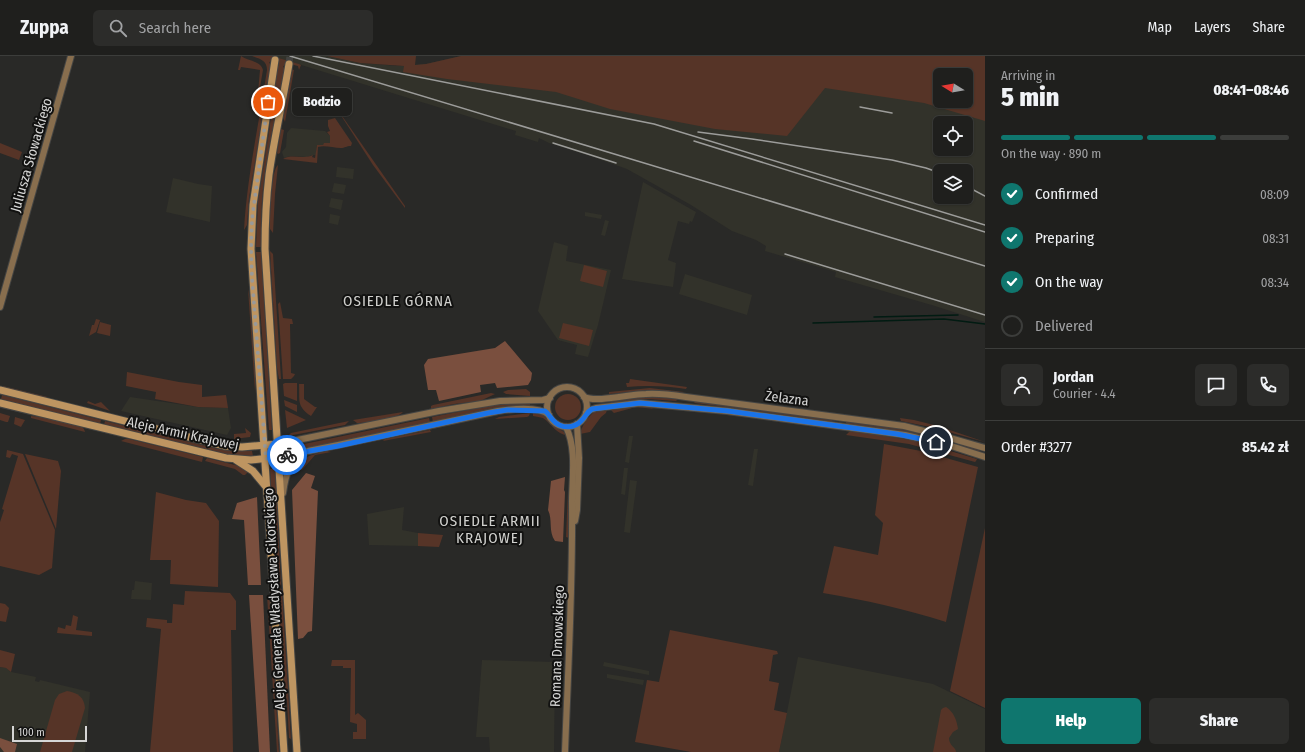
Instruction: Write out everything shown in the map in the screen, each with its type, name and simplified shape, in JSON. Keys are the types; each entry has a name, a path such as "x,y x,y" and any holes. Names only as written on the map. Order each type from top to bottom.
{"main road":[{"name":"Aleje Generała Władysława Sikorskiego","path":"275,60 253,205 251,236 252,278 266,459 284,752"},
{"name":"Aleje Generała Władysława Sikorskiego","path":"289,64 276,128 269,176 266,224 267,286 297,748"},
{"name":"Aleje Armii Krajowej","path":"0,390 219,445 238,447 278,444"},
{"name":"Aleje Armii Krajowej","path":"0,403 234,460 278,457"},
{"path":"234,460 253,471 267,489"},
{"path":"283,736 286,742 297,748"}],"street":[{"name":"Juliusza Słowackiego","path":"0,307 71,56"},
{"path":"568,387 578,390 584,397 587,408 586,413 577,424 566,427 556,423 549,415 548,406 550,398 556,391 568,387"},
{"name":"Żelazna","path":"584,397 592,400 638,394 655,394 686,397 904,426 985,448"},
{"name":"Aleje Armii Krajowej","path":"278,444 430,413 500,401 540,401 550,398"},
{"name":"Żelazna","path":"586,413 596,408 640,403 728,411 905,435 948,445 985,458"},
{"name":"Aleje Armii Krajowej","path":"278,457 498,411 541,411 549,415"},
{"name":"Romana Dmowskiego","path":"566,752 577,424"},
{"name":"Romana Dmowskiego","path":"566,427 576,458"},
{"path":"282,499 285,478 288,470 304,452"}],"shaded area":[{"path":"241,56 257,63 262,67 263,70 259,93 260,70 241,67 240,70 238,70"},
{"path":"252,56 272,56 301,65 299,70 298,66 286,63 283,67 285,68 270,143 263,189 261,211 261,247 256,247 258,201 269,132 277,65 279,66 278,61 272,59 269,63 271,64 249,198 247,225 244,230 250,170 267,70 264,62"},
{"path":"272,56 327,56 360,63 398,66 426,64 461,56 985,56 985,322 835,277 836,272 765,251 766,246 756,240 732,231 691,205 627,169 549,143 539,138 538,142 515,135 516,131"},
{"path":"327,56 416,56 415,65 461,56 985,56 985,121 973,117 973,116 941,108 973,108 973,68 933,68 933,106 825,88 787,136 715,129 610,109 556,92 447,79 403,72 404,66 360,63"},
{"path":"291,69 294,70 285,122 283,117"},
{"path":"333,103 405,206 405,208 373,165"},
{"path":"335,118 352,143 351,146 344,148 318,147 317,163 283,159 286,157 305,157 313,155 312,157 315,158 317,145 330,143 330,136 327,132 330,131 328,120"},
{"path":"291,128 325,131 330,136 330,143 317,145 316,155 307,157 291,156 284,158 282,152 286,147 287,133"},
{"path":"281,129 284,130 280,153 278,154 277,153"},
{"path":"0,143 22,152 19,160 0,153"},
{"path":"278,165 273,233 270,229 271,193 274,175"},
{"path":"337,167 354,169 353,179 336,177"},
{"path":"173,178 212,186 210,222 166,212"},
{"path":"643,182 696,212 692,222 690,221 689,224 678,221 668,260 676,263 673,287 622,279"},
{"path":"334,183 346,185 344,194 332,192"},
{"path":"331,198 343,200 341,210 329,207"},
{"path":"585,212 602,215 601,219 585,216"},
{"path":"330,214 340,216 338,225 329,223"},
{"path":"605,220 609,221 605,236 601,235"},
{"path":"554,242 568,246 566,261 611,270 598,325 588,357 575,354 577,345 558,340 538,311"},
{"path":"270,251 273,254 281,379 279,379 277,368"},
{"path":"256,252 261,252 272,430 269,430"},
{"path":"584,265 607,271 603,287 580,281"},
{"path":"685,274 752,295 747,315 679,294"},
{"path":"248,289 256,377 255,391"},
{"path":"280,302 283,318 292,319 293,324 290,324 291,373 295,374 291,379 283,379 278,304"},
{"path":"96,319 100,320 96,332 89,336 92,325 94,325"},
{"path":"100,322 111,325 110,336 97,333"},
{"path":"563,323 593,330 589,346 559,338"},
{"path":"505,341 532,373 531,380 528,385 497,388 495,383 480,385 481,392 439,401 436,390 428,390 424,365 428,359 495,348"},
{"path":"127,372 202,385 202,397 226,395 228,408 198,407 155,399 156,392 126,386"},
{"path":"630,379 687,387 686,389 657,386 627,387 626,383 629,383"},
{"path":"297,383 297,401 284,396 283,384"},
{"path":"299,384 304,384 304,399 317,407 311,416 301,406 299,399"},
{"path":"3,386 48,397 41,397"},
{"path":"650,388 684,392 651,390 609,394 609,392"},
{"path":"526,389 530,392 530,396 506,394 503,392 508,390"},
{"path":"491,393 495,394 480,401 454,404 431,409 431,406 433,405"},
{"path":"568,394 577,398 581,407 577,416 568,420 559,416 555,407 559,398"},
{"path":"2,395 101,420 100,424 1,399"},
{"path":"648,396 678,399 676,401 648,399 611,403 610,400"},
{"path":"130,397 198,407 228,408 231,428 227,435 121,411"},
{"path":"284,400 297,405 297,412 285,406"},
{"path":"88,401 95,404 101,402 110,411 87,403"},
{"path":"693,401 830,419 833,421 695,403"},
{"path":"504,403 530,403 530,407 502,407 433,422 432,417"},
{"path":"636,407 649,407 654,409"},
{"path":"636,407 614,413 611,410"},
{"path":"285,410 306,420 287,428"},
{"path":"607,410 590,432 580,434 585,422 593,413"},
{"path":"403,412 388,419 357,423 353,420"},
{"path":"0,413 10,416 8,422 0,420"},
{"path":"530,413 527,417 495,419 499,417"},
{"path":"533,413 543,415 552,425 567,435 557,431 543,418 533,416"},
{"path":"31,416 45,417 82,427 85,432 31,418"},
{"path":"15,417 25,420 21,427 14,424"},
{"path":"429,418 430,422 290,452 290,447"},
{"path":"900,418 938,426 985,442 930,427 901,421"},
{"path":"105,421 218,449 252,451 253,456 226,455 104,425"},
{"path":"349,421 345,425 288,436 291,433"},
{"path":"848,421 910,430 980,450 979,452 916,434 846,424"},
{"path":"245,428 251,433 250,437 234,439 234,434 246,433"},
{"path":"430,430 431,432 383,441 385,439"},
{"path":"852,431 917,441 977,459 975,462 909,444 846,435"},
{"path":"629,436 633,436 629,463 625,462"},
{"path":"125,439 203,457 202,462 121,441"},
{"path":"884,444 921,451 978,467 946,622 885,605 823,593 834,546 878,555 883,523 875,515"},
{"path":"754,449 758,449 753,486 748,485"},
{"path":"7,450 23,454 55,530 52,568 39,575 0,566 0,522 4,510 2,509 18,456 12,454 10,458 6,457"},
{"path":"327,451 331,452 315,455 302,470 294,465 302,459"},
{"path":"25,454 58,461 61,471 56,529"},
{"path":"207,458 243,467 249,471 243,475 235,469 205,461"},
{"path":"624,468 628,468 625,495 621,494"},
{"path":"270,469 275,469 281,586 277,581"},
{"path":"306,473 315,476 311,488 318,491 312,631 308,632 303,638 298,639 292,490"},
{"path":"565,477 563,542 555,541 553,537 548,510 551,481"},
{"path":"630,480 637,481 630,533 624,532"},
{"path":"568,490 570,513 569,538 566,537"},
{"path":"156,492 186,500 206,503 219,521 218,587 170,584 171,560 150,560"},
{"path":"257,497 261,585 248,585 244,520 232,519 237,503"},
{"path":"404,507 402,530 418,533 418,546 369,545 367,514"},
{"path":"985,528 985,708 950,691"},
{"path":"418,533 443,535 439,547 418,546"},
{"path":"135,581 152,583 151,600 131,599"},
{"path":"277,586 282,590 291,739 289,738 287,702 284,687"},
{"path":"185,591 230,593 236,601 236,630 231,630 233,752 150,752 161,629 146,627 147,618 167,620 167,623 172,623 173,604 184,605"},
{"path":"249,595 263,595 270,752 259,752"},
{"path":"267,595 270,597 279,752 277,752"},
{"path":"0,603 5,604 9,608 6,622 0,621"},
{"path":"73,615 78,617 76,630 92,632 92,636 57,633 58,627 65,629 66,625 71,626"},
{"path":"670,630 777,651 778,654 773,655 769,681 779,683 774,710 787,713 779,752 691,752 635,742 647,680 659,682"},
{"path":"0,650 15,654 11,672 6,668 0,667"},
{"path":"798,657 933,684 985,709 985,752 779,752"},
{"path":"332,660 355,660 355,715 358,713 366,720 366,739 353,739 353,732 357,732 357,724 350,722 351,668 331,666"},
{"path":"482,660 555,662 554,752 490,752 489,737 476,737"},
{"path":"604,662 649,671 649,675 603,666"},
{"path":"0,667 6,668 11,672 36,677 35,681 39,682 40,680 90,692 85,752 0,752"},
{"path":"607,674 644,680 643,685 607,678"},
{"path":"67,691 80,696 85,708 72,752 40,752 55,700 59,694"},
{"path":"946,707 953,714 958,726 958,729 953,732 949,738 950,743 956,752 933,752 941,710"},
{"path":"0,738 17,744 15,752 4,752 0,747"}],"waterway":[{"path":"874,317 958,315"},
{"path":"813,323 944,319 985,324"}],"tunnel":[{"path":"289,64 290,56"}],"railway":[{"path":"290,56 985,266"},
{"path":"313,56 654,124 985,225"},
{"path":"860,107 892,113"},
{"path":"698,132 892,160 933,170"},
{"path":"694,141 985,232"},
{"path":"553,143 616,163"},
{"path":"973,190 985,196"},
{"path":"785,254 985,315"}],"way so far":[{"path":"268,102 253,205 251,236 252,278 266,459 287,455"}],"place":[{"name":"Bodzio","path":"268,102"}],"district":[{"name":"OSIEDLE GÓRNA","path":"398,301"},
{"name":"OSIEDLE ARMII KRAJOWEJ","path":"490,530"}],"route":[{"path":"287,455 338,446 507,410 545,411 556,423 562,426 570,427 579,423 586,413 592,409 640,403 728,411 897,434 936,442"}]}
